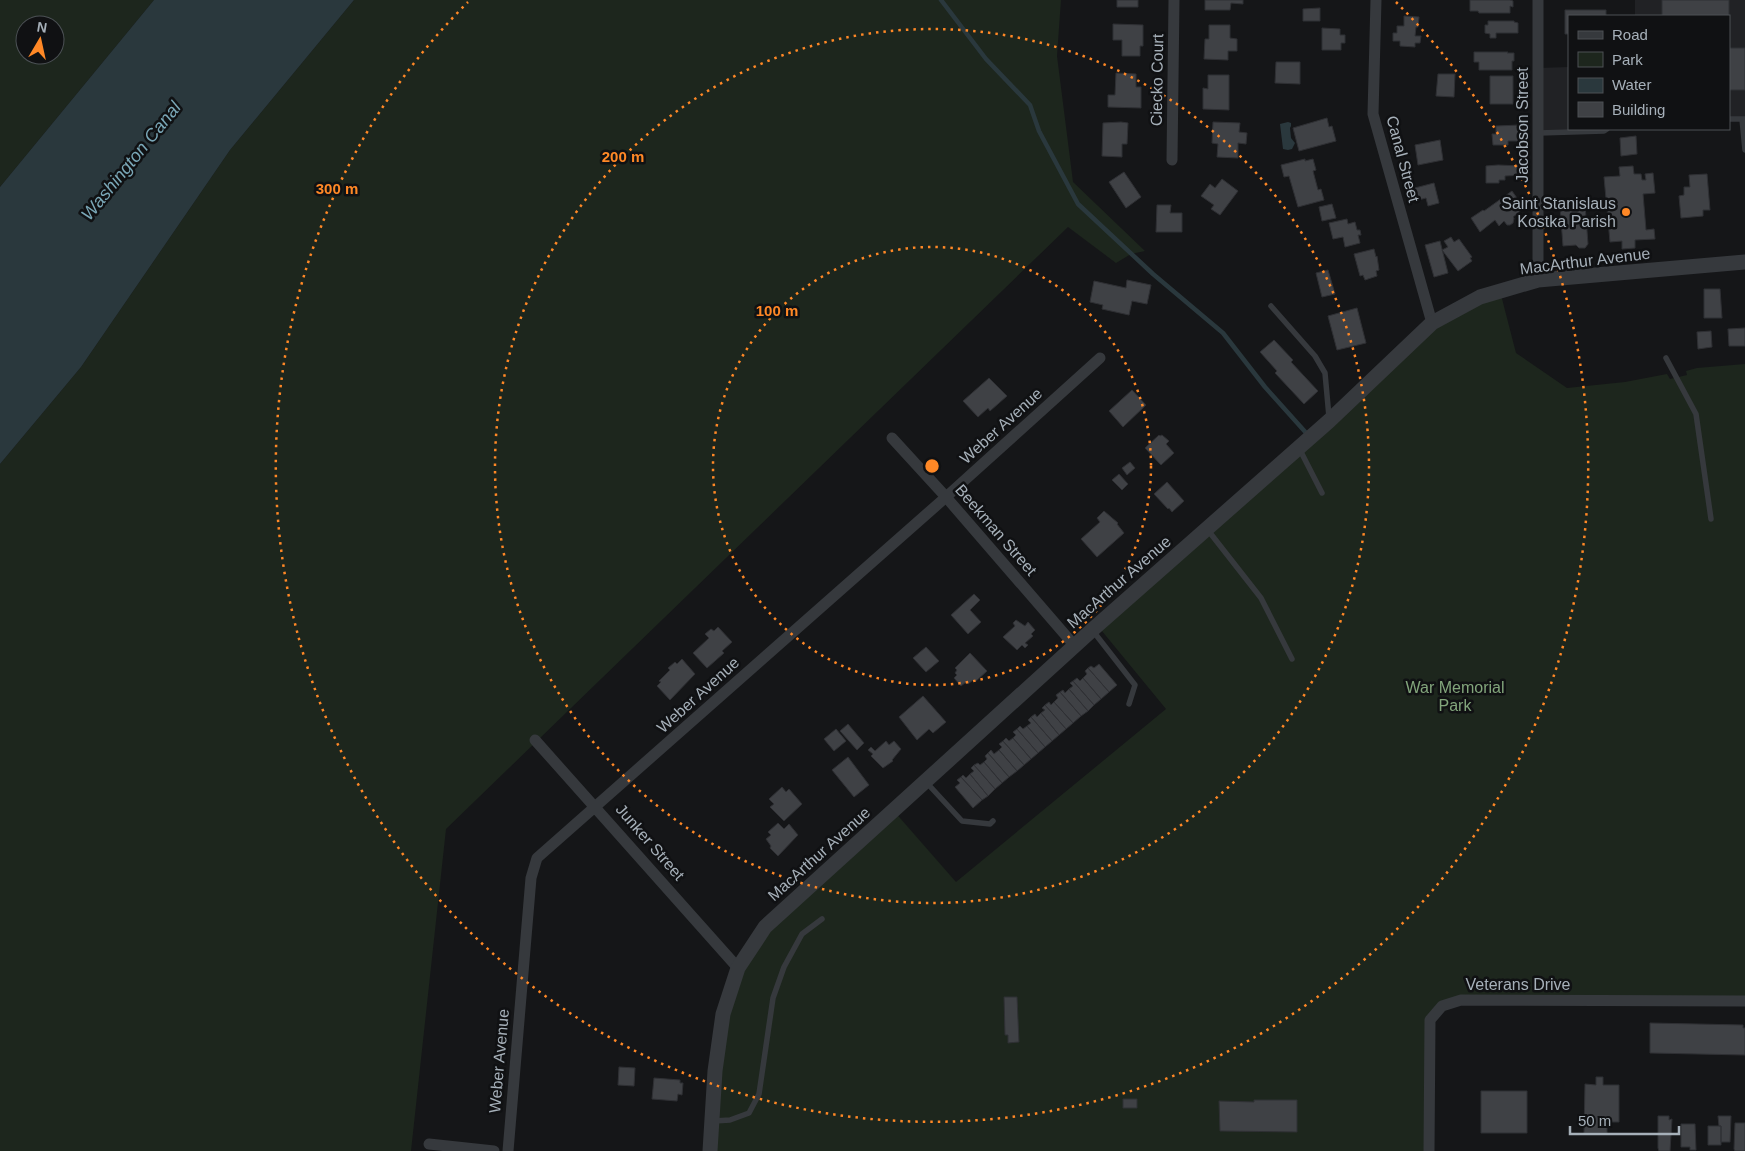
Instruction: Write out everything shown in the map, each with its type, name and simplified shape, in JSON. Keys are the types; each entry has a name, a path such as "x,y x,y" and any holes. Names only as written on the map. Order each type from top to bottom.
{"street":[{"name":"Ciecko Court","path":"1172,160 1174,0"},
{"name":"Canal Street","path":"1376,0 1374,114 1432,323"},
{"name":"Jacobson Street","path":"1538,0 1538,280"},
{"name":"MacArthur Avenue","path":"710,1151 715,1071 723,1014 738,968 765,927 1074,645 1329,421 1432,323 1480,297 1538,280 1745,262"},
{"name":"Weber Avenue","path":"508,1151 531,878 537,858 946,497 1100,358"},
{"name":"Beekman Street","path":"892,438 946,497 1074,645"},
{"name":"Junker Street","path":"536,740 738,968"},
{"name":"Veterans Drive","path":"1429,1151 1430,1020 1442,1006 1461,1000 1745,1001"},
{"path":"429,1144 494,1151"}],"lane":[{"path":"1730,119 1744,119 1745,150"},
{"path":"1539,133 1606,130"},
{"path":"1271,306 1315,356 1326,373 1329,421"},
{"path":"1666,358 1696,414 1711,518"},
{"path":"1298,448 1322,493"},
{"path":"1206,529 1261,598 1292,659"},
{"path":"1092,630 1135,685 1129,704"},
{"path":"925,780 962,821 990,824 993,821"},
{"path":"712,1121 730,1120 749,1113 759,1094 773,998 784,967 802,934 822,919"}],"shaded area":[{"path":"1635,0 1745,0 1745,148 1742,119 1730,119 1730,15 1635,15"},
{"path":"1568,67 1568,130 1590,130 1539,133 1538,68"}],"green space":[{"path":"0,0 154,0 0,187"},
{"path":"354,0 1061,0 1057,56 1073,182 1145,251 1131,254 1116,263 1068,227 446,829 411,1151 0,1151 0,464 81,367 230,150"},
{"name":"War Memorial Park","path":"1500,291 1516,353 1567,388 1625,382 1667,374 1670,379 1687,375 1686,371 1697,368 1745,364 1745,1001 1461,1000 1430,1021 1429,1151 710,1151 723,1014 765,927 893,810 956,882 1166,709 1097,625 1432,323"}],"water":[{"name":"Washington Canal","path":"154,0 354,0 230,150 81,367 0,464 0,187"},
{"path":"1291,123 1291,138 1295,143 1292,149 1288,150 1283,149 1280,124"}],"building":[{"path":"1117,0 1138,0 1138,7 1117,7"},
{"path":"1205,0 1243,0 1243,4 1231,3 1230,10 1205,10"},
{"path":"1470,0 1510,0 1513,1 1513,7 1510,6 1510,13 1479,13 1478,11 1470,11"},
{"path":"1662,0 1729,0 1729,15 1662,15"},
{"path":"1320,8 1320,21 1303,21 1303,9"},
{"path":"1565,10 1606,10 1606,15 1568,15 1568,34 1565,34"},
{"path":"1404,16 1419,17 1415,36 1421,36 1420,43 1415,43 1415,47 1400,46 1400,41 1393,41 1393,33 1397,33 1397,26 1404,26"},
{"path":"1488,21 1514,21 1518,23 1518,33 1496,33 1496,38 1490,38 1490,34 1485,33 1485,25 1488,25"},
{"path":"1113,24 1143,25 1143,46 1140,46 1140,56 1122,56 1122,40 1113,40"},
{"path":"1209,25 1230,25 1230,38 1237,39 1237,51 1228,51 1228,60 1204,59 1205,39 1209,39"},
{"path":"1322,28 1340,29 1340,35 1345,35 1345,43 1341,43 1341,50 1322,50"},
{"path":"1730,48 1745,48 1745,90 1730,90"},
{"path":"1474,52 1514,53 1512,70 1479,70 1479,62 1474,62"},
{"path":"1276,62 1300,62 1300,84 1275,83"},
{"path":"1116,73 1136,74 1136,87 1141,87 1141,108 1108,107 1108,95 1115,95"},
{"path":"1438,74 1455,74 1454,97 1436,96"},
{"path":"1208,75 1229,75 1229,110 1203,109 1203,88 1208,89"},
{"path":"1490,76 1513,76 1513,104 1490,104"},
{"path":"1327,118 1329,127 1332,126 1336,141 1299,151 1293,128"},
{"path":"1213,122 1240,123 1239,132 1247,133 1246,144 1238,143 1238,158 1217,157 1218,144 1212,143"},
{"path":"1103,123 1128,123 1127,144 1122,144 1122,157 1102,156"},
{"path":"1520,125 1520,141 1508,141 1508,145 1493,145 1492,134 1496,134 1496,126"},
{"path":"1636,136 1637,154 1621,156 1620,138"},
{"path":"1440,140 1443,160 1418,165 1415,145"},
{"path":"1305,159 1305,161 1313,159 1316,170 1313,171 1318,190 1321,189 1324,200 1298,207 1289,176 1284,177 1281,165"},
{"path":"1486,166 1522,166 1522,175 1505,176 1505,180 1499,180 1499,183 1486,183"},
{"name":"Saint Stanislaus Kostka Parish","path":"1633,166 1634,174 1641,174 1642,180 1646,180 1645,174 1653,173 1655,193 1643,194 1646,230 1654,229 1655,239 1635,240 1635,248 1622,249 1622,241 1610,242 1604,177 1620,176 1619,167"},
{"path":"1124,172 1141,197 1126,208 1109,182"},
{"path":"1707,174 1710,210 1703,210 1703,216 1681,218 1679,196 1684,195 1684,187 1690,187 1689,175"},
{"path":"1222,179 1238,191 1220,215 1211,209 1214,205 1201,196 1210,184 1215,188"},
{"path":"1434,183 1439,203 1428,206 1426,198 1415,201 1411,189"},
{"path":"1512,191 1524,208 1513,217 1513,223 1507,225 1504,221 1499,226 1495,220 1480,232 1471,218"},
{"path":"1580,201 1580,205 1585,205 1588,244 1585,248 1579,248 1576,245 1563,246 1560,207 1565,207 1564,202"},
{"path":"1332,204 1336,218 1322,221 1319,207"},
{"path":"1157,205 1171,205 1170,213 1182,213 1182,232 1156,232"},
{"path":"1347,219 1348,224 1355,222 1357,230 1360,230 1361,235 1358,235 1360,243 1345,247 1343,237 1333,239 1329,223"},
{"path":"1451,237 1454,242 1459,239 1472,257 1470,258 1472,261 1458,271 1442,250 1448,247 1444,241"},
{"path":"1440,241 1448,273 1434,277 1425,245"},
{"path":"1374,249 1379,270 1376,271 1377,276 1365,280 1363,275 1360,276 1354,254"},
{"path":"1328,270 1335,294 1322,297 1316,273"},
{"path":"1127,280 1151,285 1147,304 1132,301 1129,315 1102,309 1103,305 1090,302 1094,281 1126,288"},
{"path":"1704,289 1720,289 1722,318 1704,318"},
{"path":"1357,308 1366,343 1337,350 1328,316"},
{"path":"1745,328 1745,346 1729,346 1728,329"},
{"path":"1711,331 1712,347 1698,349 1697,332"},
{"path":"1274,340 1318,391 1304,404 1275,373 1277,371 1260,352"},
{"path":"989,378 1007,396 990,411 988,408 978,417 963,401"},
{"path":"1132,390 1146,405 1123,427 1109,411"},
{"path":"1159,435 1162,435 1169,441 1166,444 1174,453 1161,465 1145,448"},
{"path":"1130,462 1135,468 1127,475 1122,468"},
{"path":"1119,474 1128,484 1122,490 1112,480"},
{"path":"1167,482 1184,501 1172,512 1154,494"},
{"path":"1104,511 1118,523 1124,533 1097,557 1081,539 1100,522 1097,518"},
{"path":"974,594 980,600 970,610 981,622 968,634 951,615"},
{"path":"1016,620 1025,626 1028,622 1035,630 1031,634 1033,636 1025,643 1028,645 1025,648 1022,645 1017,650 1003,637 1015,626 1013,623"},
{"path":"718,627 732,642 722,651 724,653 707,668 693,653 709,638 705,634 711,629 714,631"},
{"path":"926,647 939,661 926,672 913,658"},
{"path":"970,653 987,671 975,682 973,680 968,684 966,682 961,686 954,678 957,675 955,668"},
{"path":"682,659 695,674 670,700 657,686 661,682 659,681 670,670 668,668 675,662 677,664"},
{"path":"1099,664 1117,685 1109,692 1088,668 1091,666 1094,668"},
{"path":"1088,668 1109,692 1101,699 1083,678 1087,674 1085,671"},
{"path":"1077,678 1080,681 1083,678 1101,699 1094,705 1073,681"},
{"path":"1073,681 1094,705 1088,711 1069,689 1073,686 1070,683"},
{"path":"1069,689 1088,711 1081,716 1060,692 1063,690 1065,693"},
{"path":"1060,692 1081,716 1073,723 1054,702 1058,698 1056,695"},
{"path":"923,696 946,722 933,733 929,729 917,740 899,717"},
{"path":"1049,702 1051,705 1054,702 1073,723 1066,729 1045,705"},
{"path":"1045,705 1066,729 1059,735 1041,713 1045,710 1042,708"},
{"path":"1041,713 1059,735 1052,741 1031,717 1035,714 1037,717"},
{"path":"1031,717 1052,741 1045,747 1027,726 1031,723 1028,720"},
{"path":"848,724 864,743 857,750 840,731"},
{"path":"1020,726 1023,729 1027,726 1045,747 1038,753 1017,729"},
{"path":"836,729 846,741 834,751 824,739"},
{"path":"1017,729 1038,753 1031,759 1013,738 1016,735 1013,732"},
{"path":"1006,738 1009,741 1013,738 1031,759 1024,765 1003,741"},
{"path":"886,741 889,745 894,741 901,749 893,761 883,768 871,756 873,754 868,750 871,747 875,751"},
{"path":"1003,741 1024,765 1017,771 999,750 1002,747 999,744"},
{"path":"991,750 994,754 999,750 1017,771 1009,777 988,753"},
{"path":"988,753 1009,777 1002,783 984,762 987,759 985,756"},
{"path":"848,757 869,785 854,797 832,770"},
{"path":"984,762 1002,783 995,789 974,765 978,763 980,765"},
{"path":"974,765 995,789 988,796 970,774 974,771 971,768"},
{"path":"970,774 988,796 982,800 961,777 963,775 966,778"},
{"path":"961,777 982,800 973,808 955,787 960,783 957,780"},
{"path":"782,787 786,792 789,789 802,804 784,821 770,807 774,804 769,799"},
{"path":"778,823 784,829 789,824 798,835 778,856 770,848 771,846 766,839 771,835 768,832"},
{"path":"1004,997 1017,997 1019,1042 1008,1043 1008,1035 1005,1035"},
{"path":"1650,1023 1743,1025 1743,1028 1745,1028 1745,1055 1650,1053"},
{"path":"619,1067 635,1068 634,1086 618,1085"},
{"path":"1596,1077 1603,1077 1603,1085 1619,1085 1619,1122 1607,1122 1607,1133 1584,1133 1585,1084 1596,1085"},
{"path":"654,1078 680,1080 680,1083 683,1083 682,1095 678,1094 677,1101 652,1099"},
{"path":"1481,1091 1527,1091 1527,1133 1481,1133"},
{"path":"1123,1099 1137,1099 1137,1108 1123,1108"},
{"path":"1254,1100 1297,1100 1297,1132 1220,1131 1219,1101 1254,1102"},
{"path":"1658,1116 1669,1116 1669,1120 1672,1119 1670,1151 1659,1151"},
{"path":"1718,1116 1731,1116 1730,1142 1721,1142 1721,1126 1719,1126"},
{"path":"1735,1123 1745,1123 1745,1151 1735,1151 1734,1149"},
{"path":"1681,1124 1695,1124 1696,1150 1690,1150 1690,1147 1681,1147"},
{"path":"1708,1126 1721,1126 1721,1145 1708,1145"}],"waterway":[{"path":"941,0 986,59 1030,105 1039,131 1078,204 1153,274 1223,333 1265,387 1308,435"}],"place":[{"name":"Saint Stanislaus Kostka Parish","path":"1626,212"}]}
